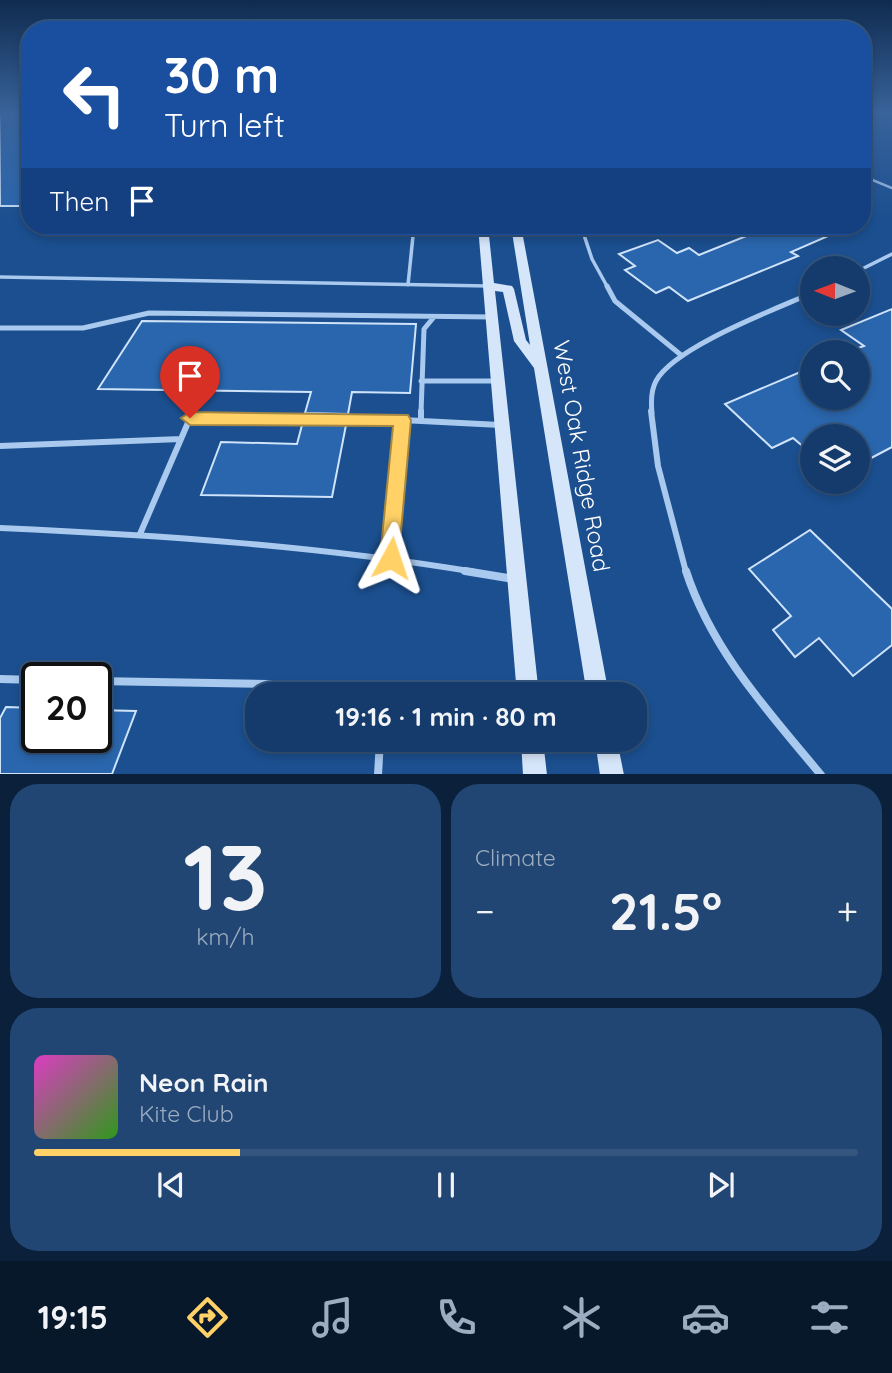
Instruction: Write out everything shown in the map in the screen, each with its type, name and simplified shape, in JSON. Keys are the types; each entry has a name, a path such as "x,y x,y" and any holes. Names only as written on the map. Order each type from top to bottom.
{"street":[{"path":"484,235 527,682"},
{"name":"West Oak Ridge Road","path":"517,235 596,682"},
{"path":"488,286 508,289 520,341 539,365"},
{"path":"533,752 535,774"},
{"path":"608,752 612,774"}],"lane":[{"path":"871,179 892,188"},
{"path":"408,285 413,235"},
{"path":"584,235 592,259 615,301 681,355"},
{"path":"870,265 892,254"},
{"path":"0,277 488,286"},
{"path":"800,299 681,355 655,381 650,409 653,448 675,539 709,629 748,689 820,774"},
{"path":"0,328 83,328 149,313 492,317"},
{"path":"421,421 424,329 435,317"},
{"path":"421,381 498,381"},
{"path":"140,534 190,418 402,420 502,425"},
{"path":"391,558 402,420"},
{"path":"0,446 181,439"},
{"path":"0,528 140,534 391,558 517,580"},
{"path":"0,679 21,680"},
{"path":"112,681 245,684"},
{"path":"378,774 379,752"}],"building":[{"path":"0,148 21,148 21,206 0,206"},
{"path":"749,235 830,235 791,252 798,256 688,301 669,287 656,293 625,270 635,266 619,254 658,240 677,253 689,248 699,255"},
{"path":"892,309 892,447 870,459 870,424 800,424 800,444 793,438 772,448 725,404 800,372 800,410 870,410 870,340 855,340 841,330 851,326 870,326 870,318"},
{"path":"142,321 416,324 410,393 352,392 348,414 305,413 311,392 98,389"},
{"path":"302,425 346,425 332,497 201,495 221,442 297,444"},
{"path":"810,530 892,609 892,645 853,676 819,638 795,657 773,630 791,616 749,569"},
{"path":"6,707 21,707 21,753 112,753 112,710 136,711 112,774 0,774 0,718"}],"route":[{"path":"190,418 402,420 391,558"}]}
